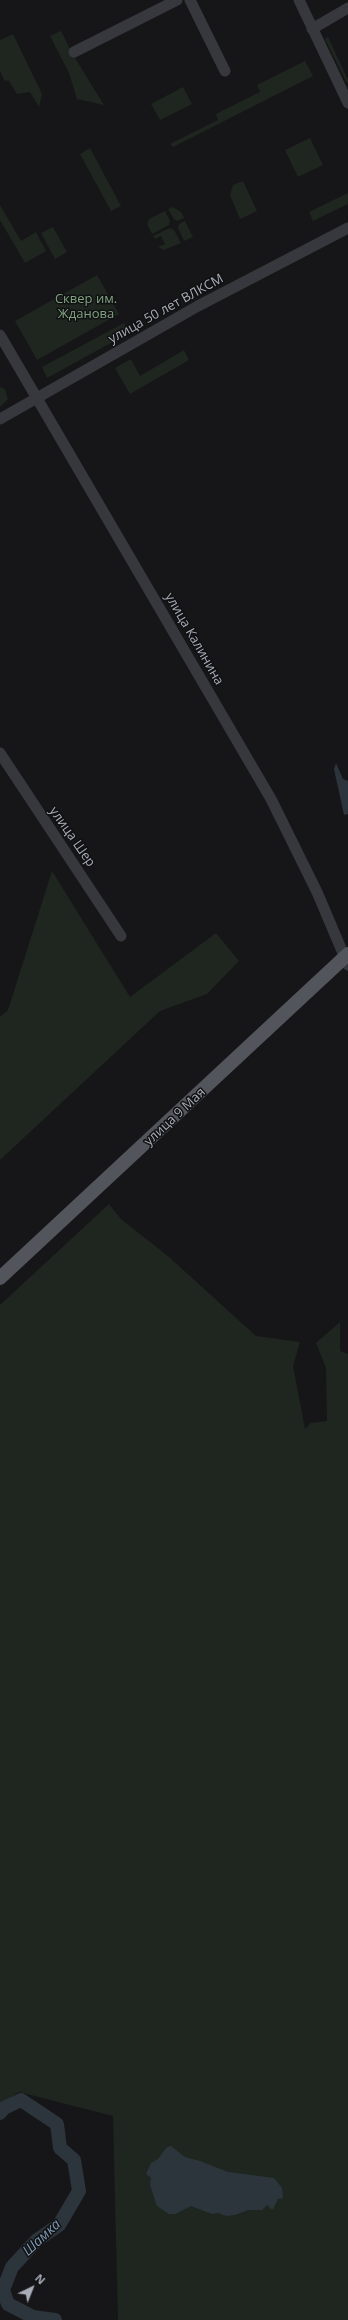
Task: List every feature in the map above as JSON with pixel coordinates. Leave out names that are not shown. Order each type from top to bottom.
[{"type":"main road","name":"улица 9 Мая","points":[[0,1278],[347,959]]},
{"type":"street","points":[[74,52],[177,0]]},
{"type":"street","points":[[190,0],[225,71]]},
{"type":"street","points":[[299,0],[348,103]]},
{"type":"street","points":[[312,29],[348,8]]},
{"type":"street","name":"улица 50 лет ВЛКСМ","points":[[0,419],[198,306],[348,228]]},
{"type":"street","name":"улица Калинина","points":[[0,334],[271,799],[317,892],[347,959]]},
{"type":"street","name":"улица Шер","points":[[0,753],[121,936]]},
{"type":"green space","points":[[61,31],[72,53],[104,105],[77,99],[69,73],[50,36]]},
{"type":"green space","points":[[13,34],[42,94],[39,107],[30,92],[17,94],[9,81],[4,80],[0,71],[0,40]]},
{"type":"green space","points":[[328,37],[348,80],[348,85],[325,39]]},
{"type":"green space","points":[[305,61],[313,76],[173,147],[170,144],[218,120],[216,114],[260,92],[257,85]]},
{"type":"green space","points":[[183,87],[192,104],[160,120],[151,104]]},
{"type":"green space","points":[[310,138],[323,165],[298,177],[285,150]]},
{"type":"green space","points":[[90,148],[121,206],[111,211],[80,154]]},
{"type":"green space","points":[[243,181],[257,211],[240,219],[230,195],[233,185]]},
{"type":"green space","points":[[348,193],[348,204],[313,221],[309,212]]},
{"type":"green space","points":[[0,205],[21,241],[36,232],[46,251],[25,263],[0,220]]},
{"type":"green space","points":[[173,207],[181,212],[184,218],[177,221],[174,219],[168,209]]},
{"type":"green space","points":[[165,211],[170,221],[169,225],[152,234],[147,224],[149,219]]},
{"type":"green space","points":[[185,221],[193,237],[184,241],[178,228],[179,224]]},
{"type":"green space","points":[[53,227],[67,252],[55,259],[41,233]]},
{"type":"green space","points":[[170,228],[174,230],[181,243],[164,250],[158,247],[165,244],[161,236],[155,239],[153,236]]},
{"type":"green space","name":"Сквер им. Жданова","points":[[97,275],[119,314],[37,360],[15,321]]},
{"type":"green space","points":[[124,323],[129,333],[47,378],[42,367]]},
{"type":"green space","points":[[184,350],[189,360],[130,394],[115,368],[131,359],[140,376]]},
{"type":"green space","points":[[0,387],[5,389],[8,399],[0,407]]},
{"type":"green space","points":[[52,871],[130,997],[216,933],[239,961],[207,994],[160,1011],[0,1160],[0,1017],[8,1010]]},
{"type":"green space","points":[[109,1204],[121,1219],[169,1257],[256,1336],[300,1342],[293,1366],[305,1429],[311,1423],[327,1421],[326,1368],[316,1343],[340,1322],[340,1351],[348,1354],[348,2320],[118,2320],[113,2116],[19,2092],[0,2105],[0,1305]]},
{"type":"shaded area","points":[[336,763],[343,779],[348,781],[348,814],[344,815],[334,769]]},
{"type":"shaded area","points":[[171,2146],[185,2157],[228,2172],[274,2178],[282,2188],[283,2198],[278,2199],[273,2209],[267,2205],[262,2210],[248,2210],[235,2215],[226,2216],[218,2213],[212,2214],[191,2206],[175,2214],[169,2214],[157,2206],[150,2185],[151,2178],[146,2174],[151,2163],[158,2159],[167,2147]]},
{"type":"waterway","name":"Шамка","points":[[0,2113],[4,2108],[21,2100],[57,2124],[60,2148],[74,2160],[79,2191],[59,2225],[37,2240],[12,2267],[3,2290],[8,2304],[33,2317],[55,2320]]}]
